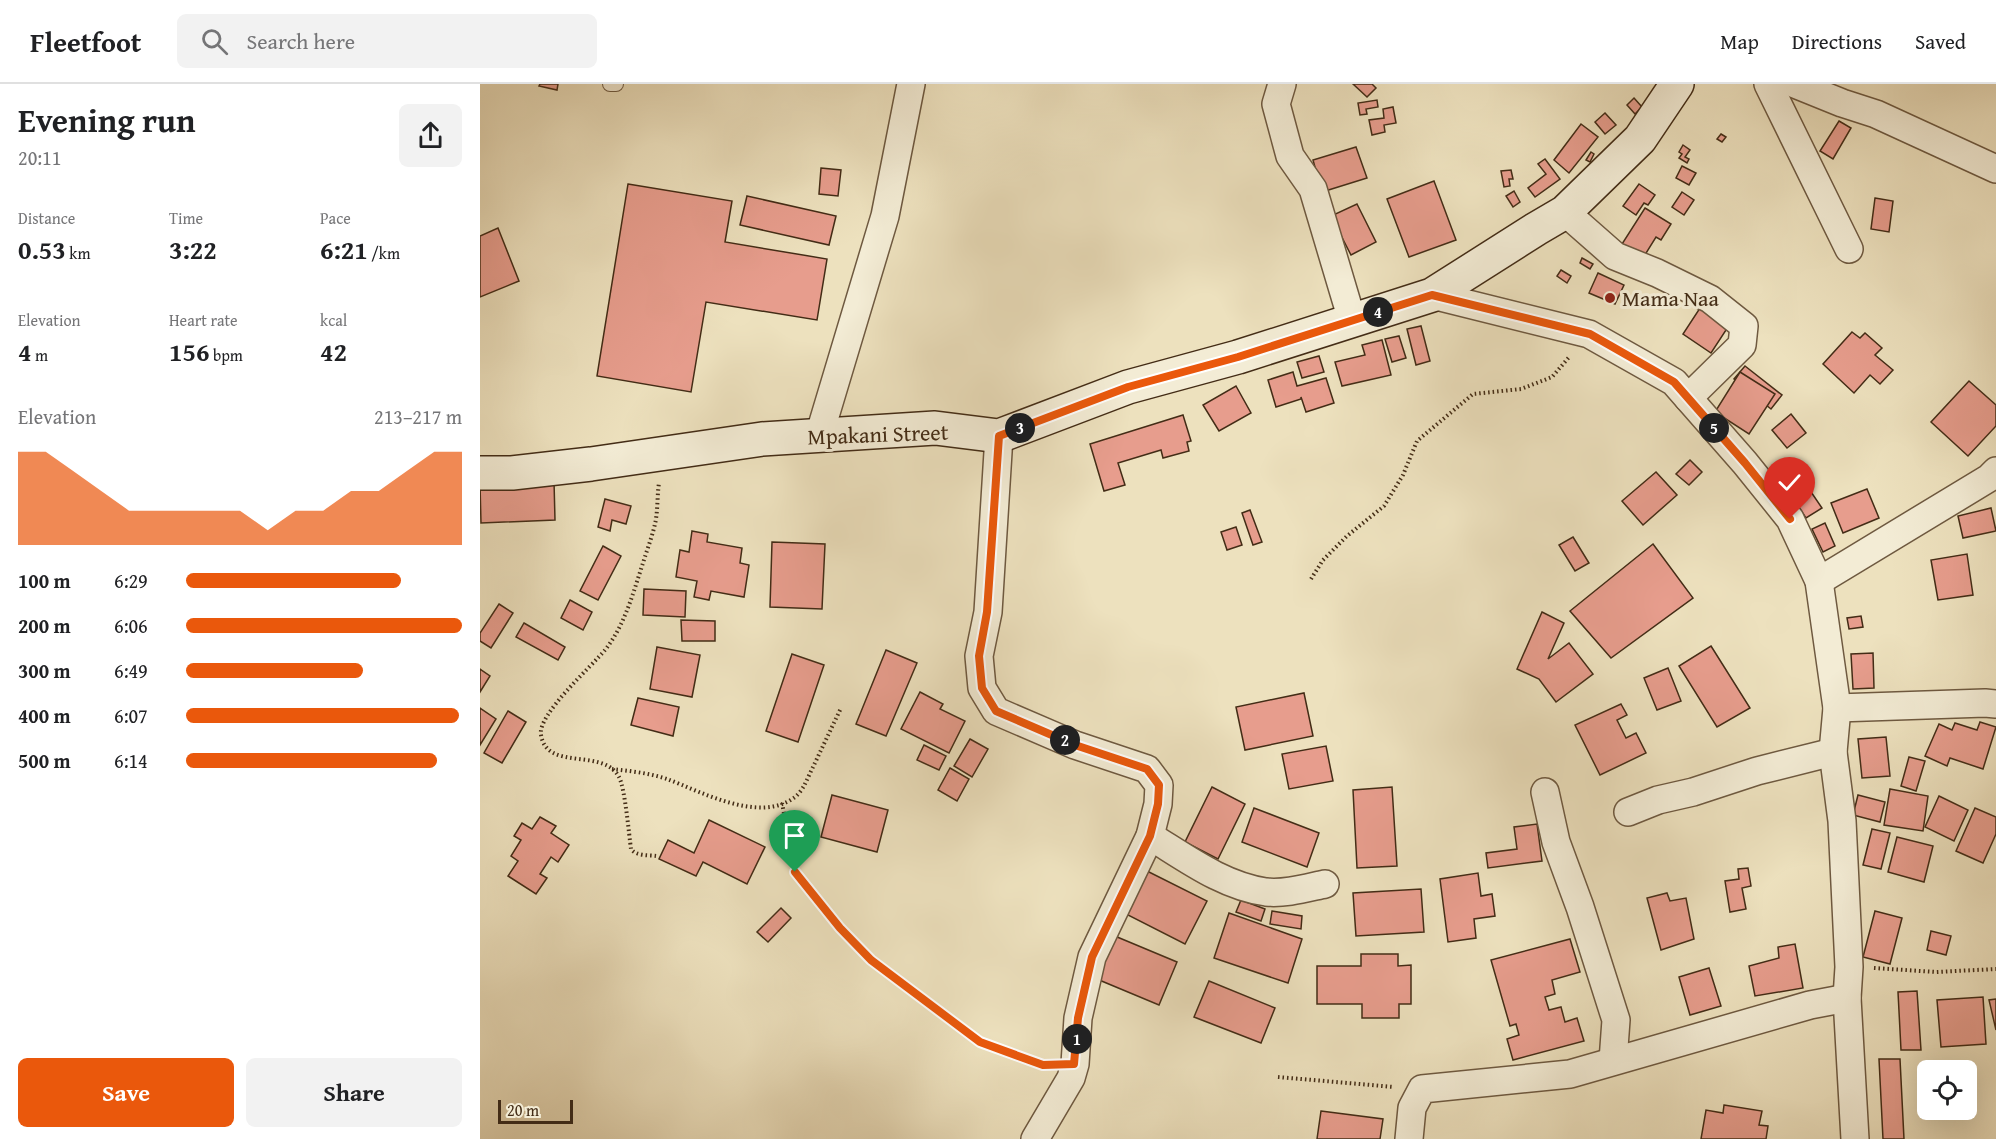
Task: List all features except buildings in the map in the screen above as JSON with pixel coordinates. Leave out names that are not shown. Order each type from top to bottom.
[{"type":"street","points":[[819,436],[885,216],[911,84]]},
{"type":"street","points":[[1282,84],[1276,104],[1290,156],[1313,189],[1352,321]]},
{"type":"street","name":"Mpakani Street","points":[[480,472],[513,474],[762,439],[935,428],[999,436],[1128,387],[1238,357],[1432,295],[1566,212],[1640,139],[1677,84]]},
{"type":"street","points":[[1768,84],[1850,249]]},
{"type":"street","points":[[1795,84],[1876,114],[1996,169]]},
{"type":"street","points":[[1566,212],[1615,256],[1657,273],[1710,300],[1744,326],[1742,345],[1688,398]]},
{"type":"street","points":[[1432,295],[1590,334],[1674,382],[1745,463],[1790,519],[1819,581],[1837,708],[1833,752],[1842,821],[1849,967],[1847,998],[1855,1139]]},
{"type":"street","points":[[999,436],[987,612],[979,656],[982,688],[996,711],[1075,745],[1147,769],[1159,785],[1158,804],[1150,836],[1092,957],[1078,1018],[1071,1078],[1035,1139]]},
{"type":"street","points":[[1819,581],[1989,478],[1996,471]]},
{"type":"street","points":[[1837,708],[1996,704]]},
{"type":"street","points":[[1628,812],[1658,800],[1694,792],[1757,771],[1833,752]]},
{"type":"street","points":[[1545,792],[1558,850],[1580,907],[1616,1020],[1613,1061]]},
{"type":"street","points":[[1150,836],[1203,870],[1244,886],[1281,892],[1325,884]]},
{"type":"street","points":[[1409,1139],[1413,1108],[1422,1089],[1570,1074],[1810,1005],[1847,998]]},
{"type":"lane","points":[[610,84],[616,84]]},
{"type":"path","points":[[1311,579],[1323,560],[1347,536],[1384,506],[1402,475],[1417,441],[1473,394],[1521,389],[1552,377],[1590,334]]},
{"type":"path","points":[[656,856],[640,854],[631,849],[620,778],[611,769],[594,760],[571,759],[554,753],[545,747],[541,726],[556,703],[614,639],[629,606],[655,523],[662,452]]},
{"type":"path","points":[[611,769],[667,779],[701,794],[747,807],[766,807],[782,803],[796,796],[804,786],[841,708]]},
{"type":"path","points":[[782,803],[795,872],[840,928],[871,960],[980,1042],[1043,1065],[1074,1064]]},
{"type":"path","points":[[1849,967],[1936,972],[1996,969]]},
{"type":"path","points":[[1278,1077],[1422,1089]]},
{"type":"place","name":"Mama Naa","points":[[1610,298]]},
{"type":"route","points":[[795,872],[840,928],[871,960],[980,1042],[1043,1065],[1074,1064],[1078,1018],[1092,957],[1150,836],[1158,804],[1159,785],[1147,769],[1075,745],[996,711],[982,688],[979,656],[987,612],[999,436],[1128,387],[1238,357],[1432,295],[1590,334],[1674,382],[1745,463],[1790,519]]}]
